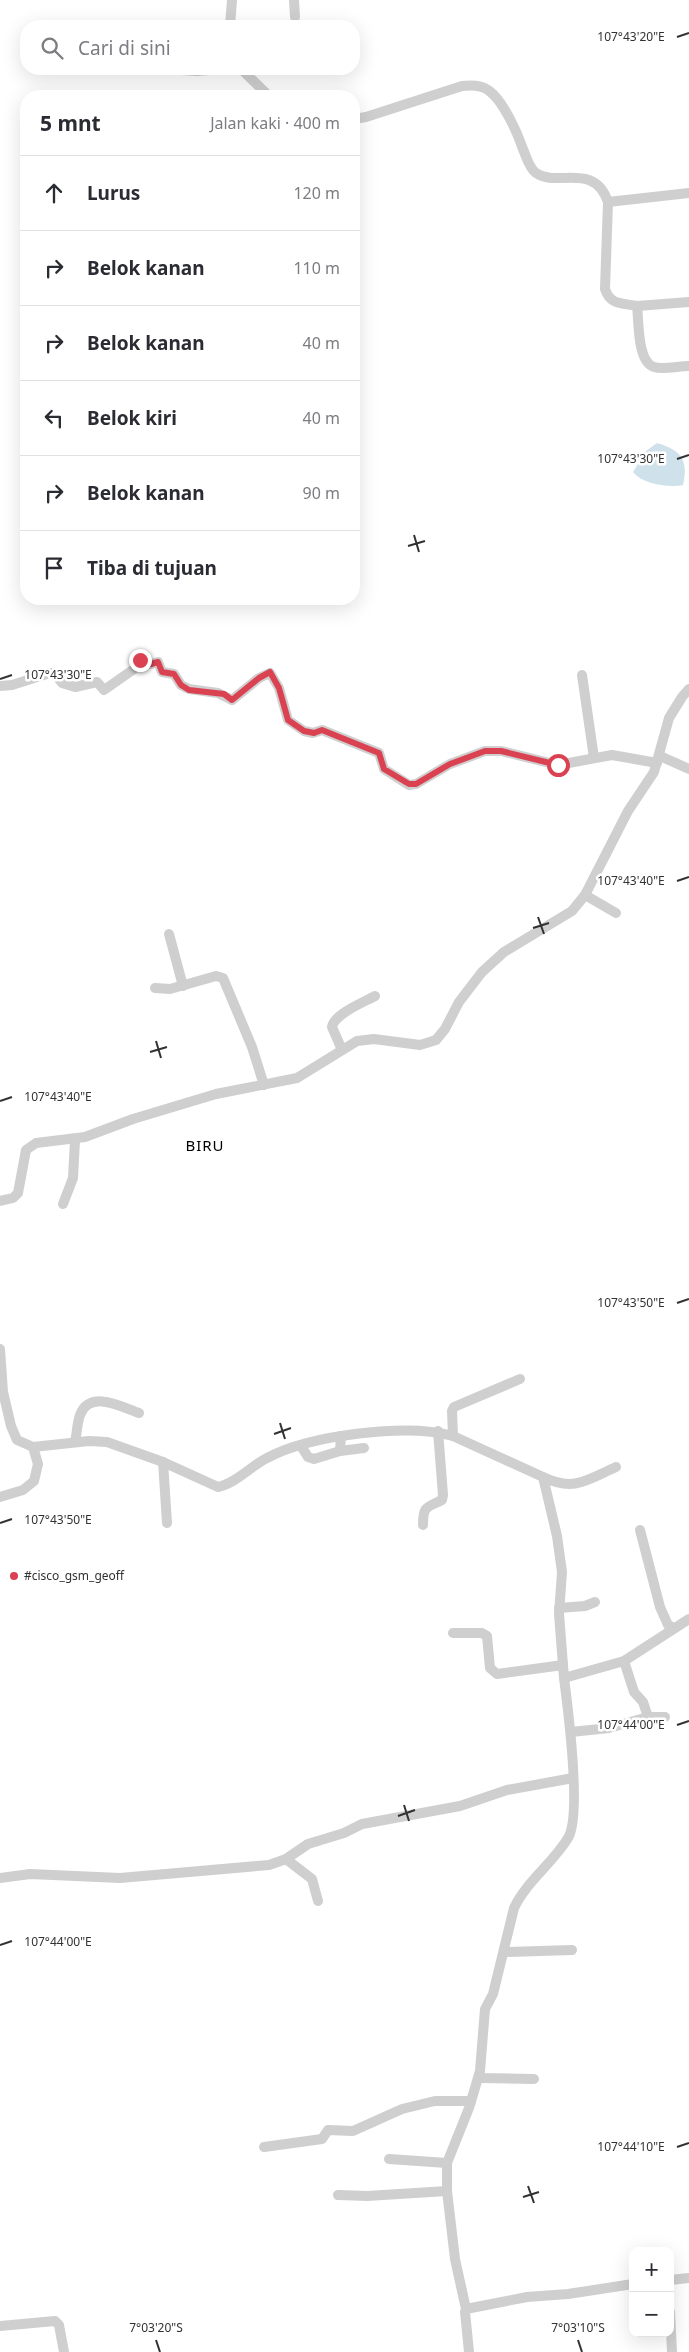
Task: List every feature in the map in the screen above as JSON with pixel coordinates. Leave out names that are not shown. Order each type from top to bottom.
[{"type":"street","points":[[230,20],[232,0]]},
{"type":"street","points":[[294,0],[295,18]]},
{"type":"street","points":[[247,75],[263,90]]},
{"type":"street","points":[[360,118],[462,86],[475,85],[488,89],[517,133],[529,163],[535,172],[593,181],[604,192],[608,202],[605,289],[607,295],[614,303],[637,306],[689,302]]},
{"type":"street","points":[[608,202],[689,193]]},
{"type":"street","points":[[637,306],[641,348],[646,362],[654,367],[689,366]]},
{"type":"street","points":[[0,686],[12,685],[50,673],[68,686],[75,687],[97,682],[104,690],[134,669],[143,660],[151,664],[158,662],[162,672],[174,674],[181,685],[189,690],[224,694],[232,700],[259,678],[270,672],[279,688],[288,720],[304,731],[314,733],[322,730],[379,753],[384,769],[409,784],[416,784],[450,764],[485,751],[501,751],[558,765],[612,755],[659,759],[689,769]]},
{"type":"street","points":[[582,675],[594,758]]},
{"type":"street","points":[[0,1201],[13,1198],[18,1193],[26,1150],[36,1143],[75,1140],[216,1094],[304,1076],[357,1041],[374,1038],[420,1045],[429,1044],[446,1029],[459,1002],[482,972],[500,955],[572,911],[585,895],[628,811],[654,772],[669,718],[687,695]]},
{"type":"street","points":[[585,895],[616,913]]},
{"type":"street","points":[[169,934],[183,986]]},
{"type":"street","points":[[155,988],[170,989],[216,976],[226,980],[252,1047],[264,1085]]},
{"type":"street","points":[[342,1050],[332,1023],[339,1016],[376,996]]},
{"type":"street","points":[[63,1204],[73,1178],[75,1140]]},
{"type":"street","points":[[0,1348],[3,1392],[11,1426],[17,1440],[33,1447],[75,1442],[107,1442],[163,1462],[220,1486],[267,1458],[301,1446],[358,1432],[438,1431],[453,1436],[553,1483],[570,1485],[586,1481],[616,1467]]},
{"type":"street","points":[[453,1436],[452,1411],[454,1407],[520,1379]]},
{"type":"street","points":[[75,1442],[81,1414],[92,1403],[108,1401],[139,1413]]},
{"type":"street","points":[[423,1525],[424,1510],[442,1500],[443,1496],[438,1431]]},
{"type":"street","points":[[340,1436],[340,1451]]},
{"type":"street","points":[[301,1446],[311,1459],[340,1451],[364,1448]]},
{"type":"street","points":[[0,1498],[23,1490],[34,1481],[38,1464],[33,1447]]},
{"type":"street","points":[[163,1462],[167,1523]]},
{"type":"street","points":[[469,2352],[466,2309],[455,2259],[447,2191],[447,2162],[478,2078],[485,2032],[486,2009],[493,1994],[514,1908],[520,1896],[569,1837],[572,1829],[573,1778],[559,1608],[562,1572],[557,1536],[542,1477]]},
{"type":"street","points":[[640,1530],[662,1612],[668,1626],[674,1628]]},
{"type":"street","points":[[559,1608],[585,1606],[595,1602]]},
{"type":"street","points":[[564,1678],[624,1661],[689,1619]]},
{"type":"street","points":[[453,1634],[482,1633],[487,1636],[490,1668],[497,1674],[563,1665]]},
{"type":"street","points":[[624,1661],[634,1692],[643,1702],[648,1717]]},
{"type":"street","points":[[570,1732],[609,1728],[648,1717],[666,1717]]},
{"type":"street","points":[[0,1878],[30,1874],[120,1878],[270,1866],[286,1859],[301,1848],[344,1833],[362,1824],[460,1806],[507,1790],[573,1778]]},
{"type":"street","points":[[286,1859],[312,1879],[318,1901]]},
{"type":"street","points":[[504,1952],[572,1950]]},
{"type":"street","points":[[478,2078],[534,2079]]},
{"type":"street","points":[[264,2147],[320,2140],[324,2138],[328,2130],[353,2131],[402,2109],[435,2101],[471,2101]]},
{"type":"street","points":[[389,2160],[447,2162]]},
{"type":"street","points":[[338,2195],[367,2196],[447,2191]]},
{"type":"street","points":[[674,2280],[689,2278]]},
{"type":"street","points":[[466,2309],[527,2297],[568,2294],[629,2285]]},
{"type":"street","points":[[0,2326],[49,2320],[55,2321],[59,2325],[64,2352]]},
{"type":"street","points":[[671,2337],[672,2352]]},
{"type":"shaded area","points":[[657,443],[672,449],[681,457],[685,468],[683,485],[656,484],[642,480],[633,472],[646,451]]},
{"type":"place","name":"#cisco_gsm_geoff","points":[[14,1576]]},
{"type":"district","name":"BIRU","points":[[205,1146]]},
{"type":"route","points":[[140,660],[151,664],[155,661],[158,662],[162,672],[177,676],[181,685],[189,690],[224,694],[230,700],[270,672],[279,688],[285,716],[300,730],[314,733],[322,730],[379,753],[384,769],[402,782],[409,784],[416,784],[450,764],[485,751],[501,751],[558,765]]}]
